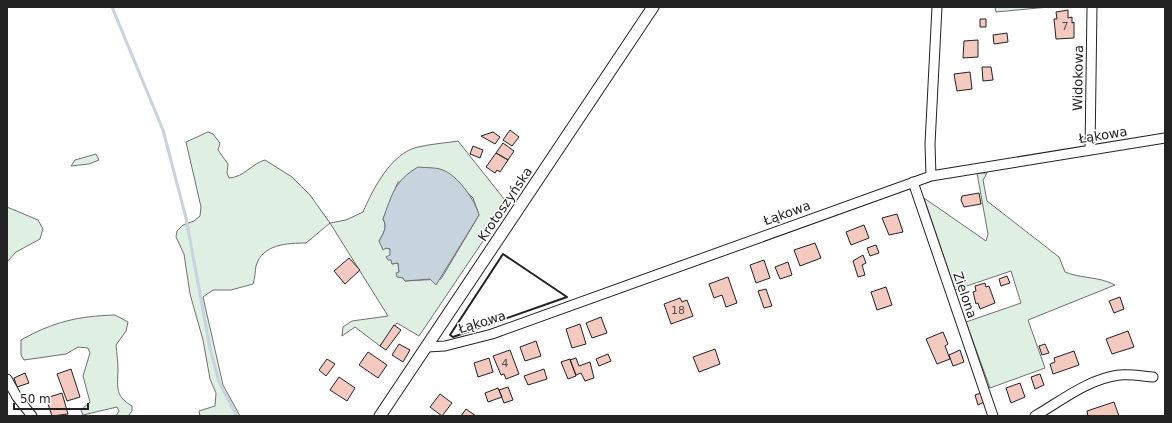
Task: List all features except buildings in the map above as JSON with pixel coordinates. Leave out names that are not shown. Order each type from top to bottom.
[{"type":"street","name":"Krotoszyńska","points":[[380,416],[653,7]]},
{"type":"street","points":[[931,176],[930,144],[937,7]]},
{"type":"street","name":"Widokowa","points":[[1090,150],[1092,7]]},
{"type":"street","name":"Łąkowa","points":[[427,347],[445,346],[492,334],[931,176],[1165,138]]},
{"type":"street","name":"Zielona","points":[[913,182],[993,416]]},
{"type":"street","points":[[1034,416],[1083,388],[1108,377],[1128,375],[1153,377]]},
{"type":"street","points":[[7,379],[17,396],[32,416]]},
{"type":"green space","points":[[995,7],[1049,7],[996,12]]},
{"type":"green space","points":[[208,132],[213,134],[220,143],[218,150],[228,164],[227,173],[229,178],[244,173],[256,164],[265,160],[292,177],[310,195],[330,223],[306,243],[284,244],[276,246],[264,253],[256,266],[253,284],[231,290],[213,290],[203,297],[223,385],[240,416],[200,416],[199,411],[215,406],[216,393],[210,379],[203,340],[190,294],[184,254],[176,237],[177,231],[183,225],[194,221],[200,216],[201,207],[186,142]]},
{"type":"green space","points":[[458,141],[508,204],[419,336],[397,323],[380,346],[355,327],[342,336],[343,327],[352,321],[388,316],[330,223],[346,220],[363,212],[384,173],[399,156],[418,147]],"holes":[[[398,182],[462,188],[473,198],[479,215],[441,279],[405,281],[399,272],[398,263],[392,264],[390,249],[386,248],[379,241],[385,228],[383,219]]]},
{"type":"green space","points":[[96,154],[99,160],[89,164],[71,166],[75,160]]},
{"type":"green space","points":[[977,173],[987,173],[983,180],[987,201],[1059,257],[1065,272],[1102,280],[1115,285],[1028,320],[1045,368],[990,388],[966,322],[1021,303],[1011,271],[955,290],[924,198],[986,241],[988,234]]},
{"type":"green space","points":[[7,207],[38,220],[43,229],[40,239],[16,252],[7,262]]},
{"type":"green space","points":[[115,315],[128,322],[126,331],[116,345],[119,392],[123,399],[132,406],[132,411],[128,416],[116,416],[119,411],[117,407],[83,415],[81,410],[90,402],[83,376],[90,353],[88,348],[78,347],[66,354],[24,360],[21,355],[21,340],[55,324],[66,321]]},
{"type":"shaded area","points":[[418,167],[440,169],[449,173],[460,183],[470,196],[479,215],[436,285],[430,279],[405,281],[403,278],[397,277],[396,273],[399,272],[398,263],[392,264],[391,260],[388,260],[386,257],[390,255],[390,249],[386,248],[383,250],[379,241],[385,228],[383,219],[395,189],[410,172]]},
{"type":"waterway","points":[[112,7],[163,130],[186,218],[210,348],[219,382],[237,416]]},
{"type":"wall","points":[[503,254],[567,297],[453,337],[450,335],[503,254]]}]
